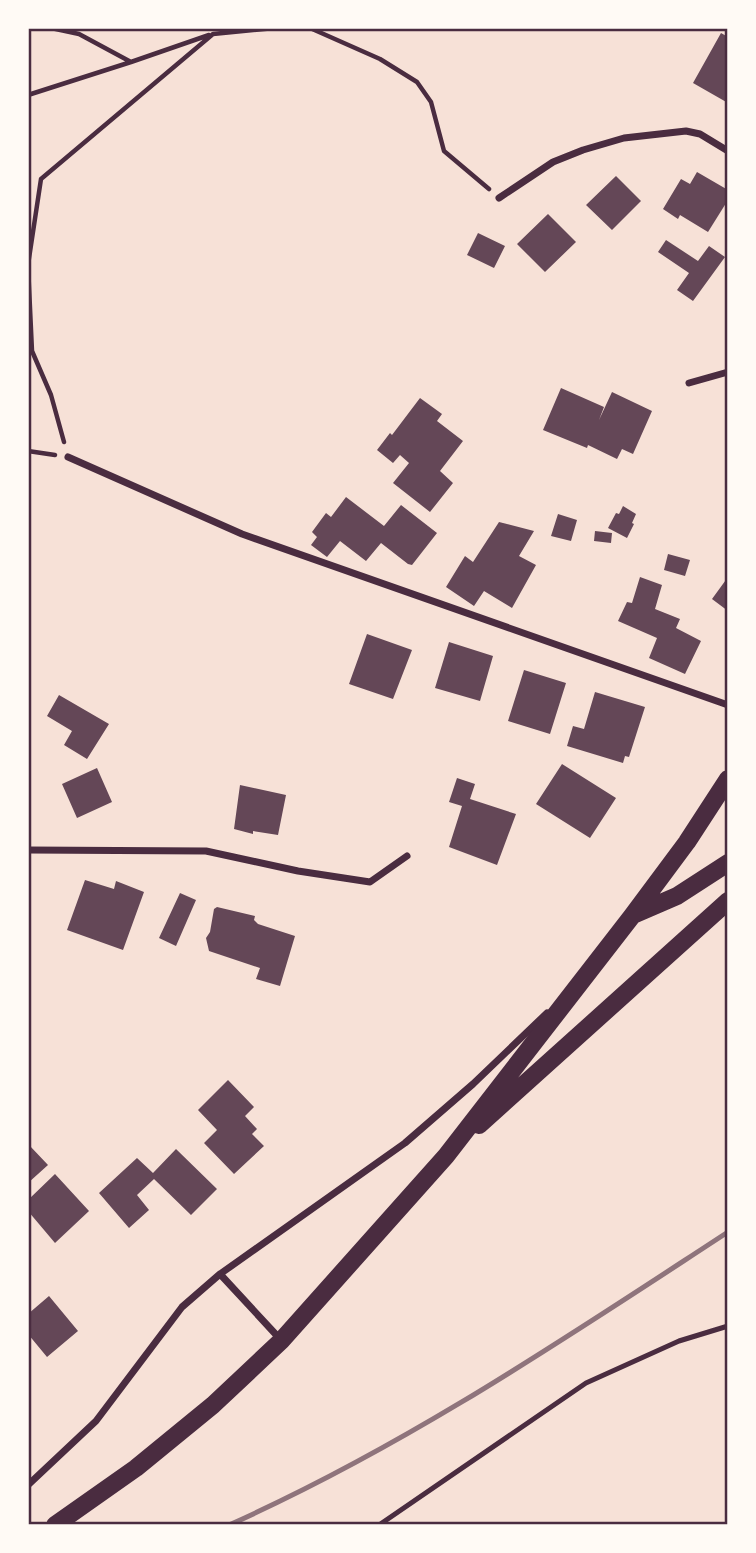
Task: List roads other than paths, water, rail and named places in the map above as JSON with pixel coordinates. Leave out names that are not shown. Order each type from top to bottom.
[{"type":"main road","points":[[55,1525],[136,1468],[213,1405],[281,1340],[446,1156],[632,916],[687,842],[728,779]]},
{"type":"main road","points":[[632,916],[677,896],[728,863]]},
{"type":"main road","points":[[446,1156],[728,901]]},
{"type":"street","points":[[499,198],[553,162],[624,138],[686,131],[700,134],[728,151]]},
{"type":"street","points":[[688,383],[728,372]]},
{"type":"street","points":[[68,457],[242,534],[728,705]]},
{"type":"street","points":[[28,850],[206,851],[298,871],[370,882],[407,856]]},
{"type":"street","points":[[28,1485],[96,1421],[182,1307],[220,1274],[405,1143],[473,1084],[578,984]]},
{"type":"street","points":[[220,1274],[281,1340]]},
{"type":"lane","points":[[379,1525],[586,1383],[680,1341],[728,1326]]},
{"type":"railway","points":[[229,1525],[359,1461],[422,1425],[546,1350],[728,1232]]}]
